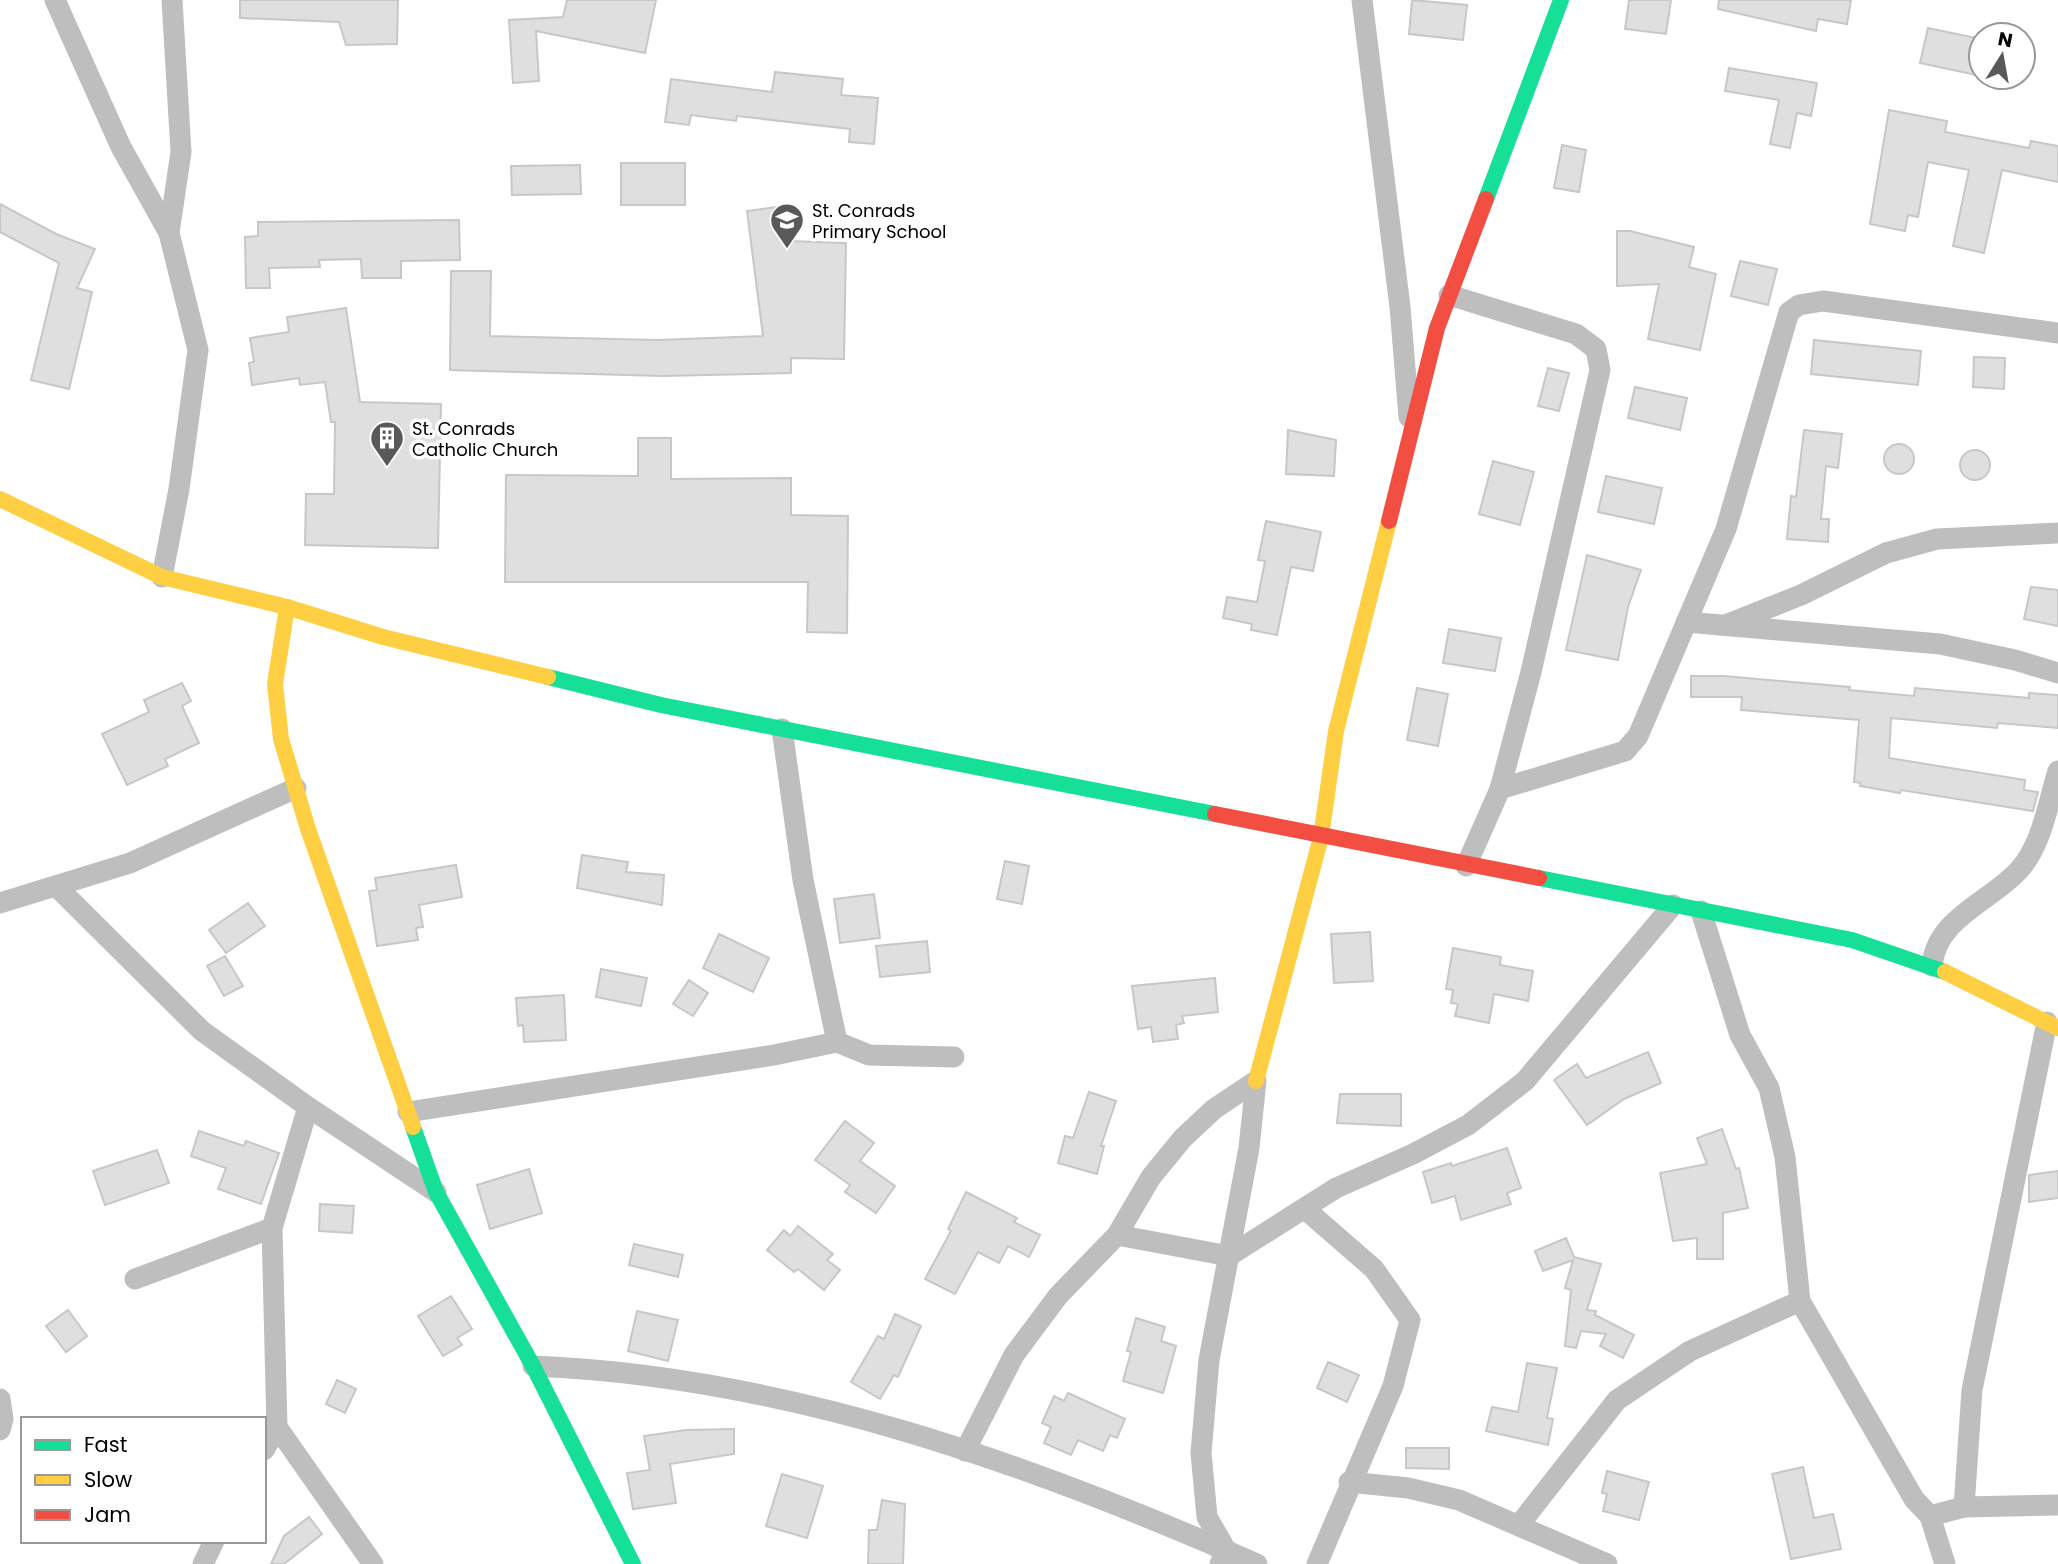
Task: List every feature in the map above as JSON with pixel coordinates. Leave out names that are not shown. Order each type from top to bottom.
[{"type":"street","points":[[55,0],[121,147],[169,233],[198,350],[179,489],[162,578]]},
{"type":"street","points":[[169,233],[181,152],[172,0]]},
{"type":"street","points":[[1362,0],[1400,307],[1410,433]]},
{"type":"street","points":[[1223,1557],[1207,1517],[1202,1453],[1209,1360],[1249,1148],[1256,1081],[1321,837],[1336,731],[1410,433],[1449,295],[1561,0]]},
{"type":"street","points":[[1449,295],[1576,334],[1596,349],[1600,370],[1531,672],[1500,789],[1466,866]]},
{"type":"street","points":[[1500,789],[1625,751],[1639,736],[1726,528],[1788,312],[1798,305],[1823,301],[2058,333]]},
{"type":"street","points":[[0,499],[162,578],[287,607],[397,641],[661,705],[1466,866],[1852,940],[1932,966],[2053,1025],[1972,1390],[1964,1507]]},
{"type":"street","points":[[1722,626],[1801,595],[1886,553],[1937,539],[2058,533]]},
{"type":"street","points":[[287,607],[275,684],[281,739],[436,1192],[533,1366],[633,1564]]},
{"type":"street","points":[[1686,622],[1940,644],[2015,660],[2058,673]]},
{"type":"street","points":[[782,729],[803,880],[837,1042]]},
{"type":"street","points":[[1932,966],[1933,949],[1962,914],[2019,870],[2034,850],[2058,771]]},
{"type":"street","points":[[0,903],[130,863],[296,788]]},
{"type":"street","points":[[56,886],[202,1031],[308,1107],[436,1192]]},
{"type":"street","points":[[1117,1235],[1229,1256],[1336,1188],[1413,1154],[1468,1125],[1525,1081],[1673,905]]},
{"type":"street","points":[[1702,911],[1740,1035],[1769,1088],[1785,1157],[1801,1301],[1914,1499],[1930,1516],[1945,1564]]},
{"type":"street","points":[[408,1112],[774,1055],[837,1042],[869,1055],[954,1057]]},
{"type":"street","points":[[965,1451],[1014,1355],[1058,1296],[1117,1235],[1151,1177],[1183,1138],[1214,1109],[1256,1081]]},
{"type":"street","points":[[266,1446],[277,1427],[272,1228],[308,1107]]},
{"type":"street","points":[[1305,1209],[1374,1269],[1410,1320],[1393,1386],[1349,1482],[1317,1564]]},
{"type":"street","points":[[135,1279],[272,1228]]},
{"type":"street","points":[[1519,1525],[1617,1401],[1690,1351],[1801,1301]]},
{"type":"street","points":[[533,1366],[598,1369],[702,1382],[793,1402],[965,1451],[1074,1488],[1223,1557],[1257,1564]]},
{"type":"street","points":[[0,1399],[3,1419],[0,1430]]},
{"type":"street","points":[[277,1427],[373,1564]]},
{"type":"street","points":[[1349,1482],[1408,1488],[1459,1500],[1607,1564]]},
{"type":"street","points":[[1930,1516],[1964,1507],[2058,1505]]},
{"type":"street","points":[[203,1564],[213,1543]]},
{"type":"building","points":[[240,0],[398,0],[397,44],[346,45],[339,22],[240,18]]},
{"type":"building","points":[[567,0],[656,0],[645,53],[536,31],[539,81],[513,83],[509,20],[563,17]]},
{"type":"building","points":[[1412,0],[1467,5],[1463,40],[1409,34]]},
{"type":"building","points":[[1629,0],[1671,0],[1666,34],[1625,29]]},
{"type":"building","points":[[1719,0],[1851,0],[1847,24],[1818,19],[1816,31],[1718,9]]},
{"type":"building","points":[[1928,28],[1967,36],[1967,73],[1920,63]]},
{"type":"building","points":[[1729,68],[1817,83],[1811,116],[1797,113],[1790,148],[1770,144],[1779,100],[1725,91]]},
{"type":"building","points":[[775,72],[843,79],[841,95],[878,98],[874,144],[849,142],[850,129],[737,116],[736,121],[691,115],[689,125],[665,122],[671,79],[772,92]]},
{"type":"building","points":[[1889,110],[1947,121],[1945,132],[2029,148],[2031,141],[2058,146],[2058,182],[2002,170],[1984,253],[1953,246],[1969,170],[1928,162],[1918,217],[1908,215],[1905,231],[1870,224]]},
{"type":"building","points":[[1562,145],[1586,150],[1579,192],[1554,188]]},
{"type":"building","points":[[621,163],[685,163],[685,205],[621,205]]},
{"type":"building","points":[[580,165],[581,194],[512,195],[511,166]]},
{"type":"building","points":[[0,204],[56,234],[95,249],[77,288],[92,292],[69,389],[31,380],[59,263],[0,232]]},
{"type":"building","points":[[784,206],[788,241],[846,243],[844,359],[791,358],[791,373],[663,376],[450,370],[451,271],[491,271],[490,336],[658,340],[763,336],[747,211]]},
{"type":"building","points":[[459,220],[460,260],[401,261],[401,278],[362,278],[361,259],[319,260],[320,267],[269,268],[270,288],[246,288],[245,237],[258,236],[258,222]]},
{"type":"building","points":[[1617,231],[1630,231],[1694,247],[1689,267],[1716,274],[1700,350],[1648,339],[1659,284],[1617,286]]},
{"type":"building","points":[[1740,261],[1777,269],[1768,305],[1731,296]]},
{"type":"building","name":"St. Conrads Catholic Church","points":[[346,308],[360,402],[441,404],[438,548],[305,545],[306,494],[334,494],[335,422],[331,422],[325,382],[300,385],[299,378],[252,385],[249,363],[254,362],[250,338],[289,332],[287,317]]},
{"type":"building","points":[[1814,340],[1921,351],[1918,385],[1811,374]]},
{"type":"building","points":[[1974,357],[2005,358],[2004,389],[1973,387]]},
{"type":"building","points":[[1548,368],[1569,373],[1559,411],[1538,406]]},
{"type":"building","points":[[1635,387],[1687,398],[1680,430],[1628,418]]},
{"type":"building","points":[[1288,430],[1336,440],[1334,476],[1286,474]]},
{"type":"building","points":[[1804,430],[1842,434],[1838,468],[1826,466],[1821,519],[1829,519],[1828,542],[1787,539],[1791,496],[1796,497]]},
{"type":"building","points":[[638,438],[671,438],[671,479],[791,478],[791,515],[848,516],[847,633],[807,632],[808,582],[505,582],[506,475],[638,476]]},
{"type":"building","points":[[1899,444],[1910,448],[1914,459],[1910,470],[1899,474],[1888,470],[1884,459],[1888,448]]},
{"type":"building","points":[[1975,450],[1986,454],[1990,465],[1986,476],[1975,480],[1964,476],[1960,465],[1964,454]]},
{"type":"building","points":[[1493,461],[1534,472],[1520,525],[1479,514]]},
{"type":"building","points":[[1606,476],[1662,488],[1654,524],[1598,512]]},
{"type":"building","points":[[1266,521],[1321,532],[1313,571],[1291,567],[1277,635],[1251,630],[1252,624],[1223,618],[1227,597],[1257,602],[1265,561],[1258,560]]},
{"type":"building","points":[[1587,555],[1641,570],[1628,607],[1618,660],[1566,650]]},
{"type":"building","points":[[2031,587],[2058,590],[2058,626],[2024,619]]},
{"type":"building","points":[[1449,629],[1501,638],[1495,671],[1443,663]]},
{"type":"building","points":[[1691,676],[1724,676],[1850,687],[1849,690],[1914,696],[1915,688],[2029,698],[2029,693],[2058,695],[2058,728],[1998,723],[1997,728],[1891,718],[1889,758],[2025,780],[2024,790],[2038,792],[2033,811],[1901,790],[1900,793],[1860,786],[1861,783],[1854,782],[1859,720],[1741,710],[1742,697],[1691,697]]},
{"type":"building","points":[[182,683],[191,701],[182,706],[199,743],[165,759],[168,766],[127,785],[102,734],[149,712],[144,700]]},
{"type":"building","points":[[1417,688],[1448,694],[1438,746],[1407,740]]},
{"type":"building","points":[[582,855],[628,862],[626,872],[664,875],[662,905],[577,888]]},
{"type":"building","points":[[1005,861],[1029,866],[1022,904],[997,899]]},
{"type":"building","points":[[456,865],[462,897],[419,905],[423,927],[416,928],[418,940],[377,946],[369,891],[377,890],[375,878]]},
{"type":"building","points":[[874,894],[880,938],[840,943],[834,899]]},
{"type":"building","points":[[248,903],[265,926],[226,953],[209,930]]},
{"type":"building","points":[[1370,932],[1373,981],[1334,983],[1331,934]]},
{"type":"building","points":[[719,934],[769,958],[753,992],[703,968]]},
{"type":"building","points":[[927,941],[930,972],[880,977],[876,946]]},
{"type":"building","points":[[1453,948],[1501,957],[1500,965],[1533,971],[1528,1001],[1494,994],[1489,1023],[1455,1016],[1458,1004],[1451,1003],[1453,990],[1446,989]]},
{"type":"building","points":[[225,956],[243,986],[224,996],[207,966]]},
{"type":"building","points":[[601,969],[647,978],[641,1006],[596,997]]},
{"type":"building","points":[[1215,978],[1218,1012],[1182,1016],[1184,1023],[1176,1025],[1178,1039],[1153,1042],[1151,1027],[1138,1029],[1132,986]]},
{"type":"building","points":[[689,980],[708,993],[693,1016],[673,1004]]},
{"type":"building","points":[[564,995],[566,1040],[524,1042],[523,1025],[518,1026],[516,998]]},
{"type":"building","points":[[1648,1052],[1661,1083],[1624,1099],[1587,1125],[1554,1080],[1577,1064],[1586,1078]]},
{"type":"building","points":[[1089,1092],[1116,1101],[1101,1146],[1104,1146],[1097,1174],[1058,1163],[1065,1136],[1073,1138]]},
{"type":"building","points":[[1340,1094],[1401,1094],[1401,1126],[1337,1123]]},
{"type":"building","points":[[845,1121],[874,1143],[860,1161],[895,1186],[876,1213],[845,1192],[850,1185],[815,1160]]},
{"type":"building","points":[[1722,1129],[1736,1169],[1739,1168],[1748,1208],[1723,1213],[1723,1259],[1697,1259],[1697,1238],[1673,1241],[1660,1173],[1707,1164],[1697,1138]]},
{"type":"building","points":[[199,1131],[244,1146],[246,1141],[279,1153],[261,1204],[218,1189],[226,1168],[191,1156]]},
{"type":"building","points":[[1507,1148],[1521,1188],[1507,1193],[1511,1204],[1461,1220],[1455,1196],[1432,1203],[1423,1172],[1451,1163],[1452,1166]]},
{"type":"building","points":[[157,1150],[169,1183],[105,1205],[93,1171]]},
{"type":"building","points":[[529,1169],[542,1213],[490,1229],[477,1185]]},
{"type":"building","points":[[2058,1171],[2058,1198],[2029,1202],[2029,1175]]},
{"type":"building","points":[[966,1192],[1017,1218],[1014,1222],[1040,1235],[1029,1257],[1008,1246],[999,1263],[978,1252],[955,1294],[925,1279],[951,1231],[948,1229]]},
{"type":"building","points":[[320,1204],[354,1206],[352,1233],[319,1231]]},
{"type":"building","points":[[798,1226],[833,1254],[827,1260],[840,1270],[824,1290],[798,1269],[794,1272],[767,1250],[784,1230],[790,1236]]},
{"type":"building","points":[[1566,1238],[1574,1257],[1601,1264],[1587,1310],[1596,1311],[1595,1315],[1634,1335],[1623,1358],[1600,1346],[1606,1334],[1581,1331],[1576,1348],[1565,1346],[1571,1290],[1565,1288],[1573,1260],[1543,1271],[1535,1251]]},
{"type":"building","points":[[634,1244],[683,1255],[678,1277],[629,1265]]},
{"type":"building","points":[[451,1296],[472,1329],[457,1338],[462,1345],[443,1356],[418,1316]]},
{"type":"building","points":[[68,1310],[87,1336],[66,1352],[46,1326]]},
{"type":"building","points":[[637,1311],[678,1320],[668,1361],[628,1351]]},
{"type":"building","points":[[895,1314],[921,1326],[898,1377],[894,1375],[880,1399],[851,1382],[878,1336],[884,1339]]},
{"type":"building","points":[[1136,1318],[1165,1327],[1161,1341],[1176,1346],[1163,1393],[1123,1381],[1131,1352],[1127,1351]]},
{"type":"building","points":[[1328,1362],[1359,1375],[1347,1402],[1317,1388]]},
{"type":"building","points":[[1527,1363],[1557,1368],[1547,1418],[1553,1419],[1548,1445],[1486,1431],[1492,1407],[1518,1412]]},
{"type":"building","points":[[337,1380],[356,1389],[345,1413],[326,1404]]},
{"type":"building","points":[[1068,1393],[1125,1419],[1117,1438],[1110,1435],[1103,1451],[1078,1440],[1071,1455],[1044,1443],[1051,1427],[1042,1423],[1054,1396],[1064,1401]]},
{"type":"building","points":[[734,1429],[734,1454],[670,1464],[676,1503],[633,1509],[627,1473],[650,1470],[644,1436],[686,1430]]},
{"type":"building","points":[[1406,1448],[1449,1448],[1449,1469],[1406,1468]]},
{"type":"building","points":[[1803,1467],[1814,1518],[1833,1514],[1841,1549],[1791,1559],[1772,1474]]},
{"type":"building","points":[[1607,1471],[1649,1482],[1639,1520],[1603,1511],[1607,1494],[1602,1493]]},
{"type":"building","points":[[782,1474],[823,1486],[807,1538],[766,1526]]},
{"type":"building","points":[[882,1500],[905,1504],[903,1564],[868,1564],[869,1530],[877,1530]]},
{"type":"building","points":[[309,1517],[322,1534],[284,1564],[271,1564],[284,1536]]},
{"type":"traffic: fast","points":[[1486,199],[1561,0]]},
{"type":"traffic: fast","points":[[548,677],[661,705],[1215,814]]},
{"type":"traffic: fast","points":[[1539,878],[1852,940],[1945,972]]},
{"type":"traffic: fast","points":[[413,1127],[436,1192],[533,1366],[633,1564]]},
{"type":"traffic: slow","points":[[0,499],[162,577],[287,607],[383,637],[548,677]]},
{"type":"traffic: slow","points":[[1256,1081],[1321,837],[1336,731],[1389,521]]},
{"type":"traffic: slow","points":[[287,607],[275,684],[281,739],[308,829],[413,1127]]},
{"type":"traffic: slow","points":[[1945,972],[2058,1028]]},
{"type":"traffic: jam","points":[[1389,521],[1437,328],[1486,199]]},
{"type":"traffic: jam","points":[[1215,814],[1539,878]]},
{"type":"place","name":"St. Conrads Primary School","points":[[787,250]]},
{"type":"place","name":"St. Conrads Catholic Church","points":[[387,468]]}]
